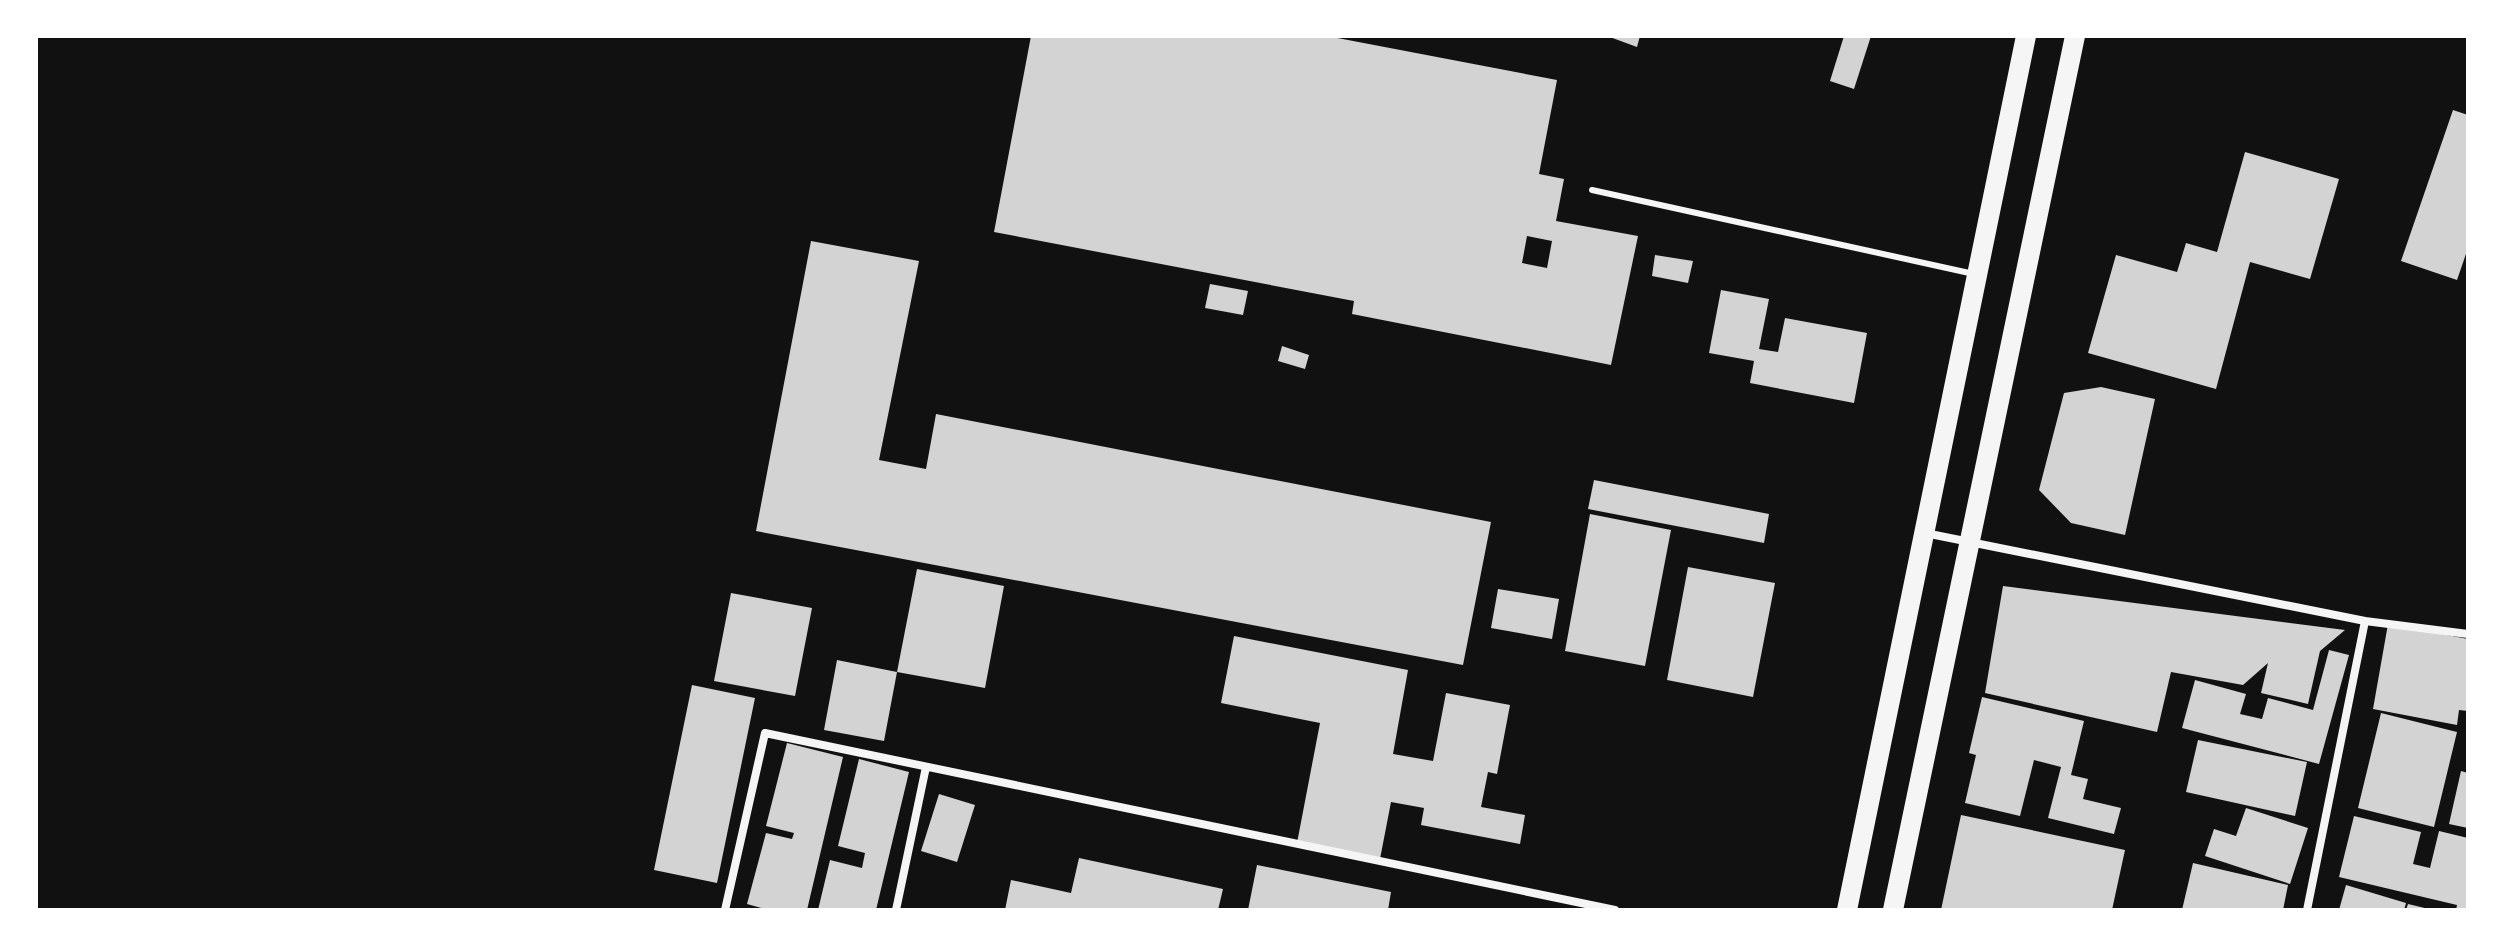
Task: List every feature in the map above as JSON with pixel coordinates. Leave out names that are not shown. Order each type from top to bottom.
[{"type":"main road","points":[[1847,910],[2026,36]]},
{"type":"main road","points":[[1893,910],[2075,36]]},
{"type":"street","points":[[1925,532],[2365,621],[2468,634]]},
{"type":"street","points":[[2307,910],[2365,621]]},
{"type":"street","points":[[725,910],[765,733],[1615,910]]},
{"type":"street","points":[[896,910],[926,767]]},
{"type":"lane","points":[[1592,190],[1977,275]]},
{"type":"building","points":[[1031,36],[1327,36],[1557,80],[1539,174],[1564,179],[1556,221],[1638,236],[1611,365],[1352,314],[1354,301],[994,232]],"holes":[[[1527,236],[1552,241],[1547,268],[1522,263]]]},
{"type":"building","points":[[1607,36],[1640,36],[1637,47]]},
{"type":"building","points":[[1844,36],[1871,36],[1854,89],[1830,81]]},
{"type":"building","points":[[2453,110],[2468,115],[2468,248],[2457,280],[2401,261]]},
{"type":"building","points":[[2245,152],[2339,179],[2310,279],[2250,262],[2216,389],[2088,353],[2116,255],[2177,272],[2186,243],[2217,252]]},
{"type":"building","points":[[811,241],[919,261],[879,460],[926,469],[936,414],[1491,522],[1463,665],[756,531]]},
{"type":"building","points":[[1655,255],[1693,261],[1688,283],[1652,276]]},
{"type":"building","points":[[1210,284],[1248,291],[1243,315],[1205,308]]},
{"type":"building","points":[[1721,290],[1769,299],[1759,349],[1778,352],[1785,318],[1867,333],[1854,403],[1750,383],[1754,361],[1709,353]]},
{"type":"building","points":[[1282,346],[1309,355],[1305,369],[1278,361]]},
{"type":"building","points":[[2101,387],[2155,399],[2125,535],[2071,523],[2039,490],[2064,393]]},
{"type":"building","points":[[1594,480],[1769,514],[1764,543],[1588,509]]},
{"type":"building","points":[[1590,514],[1671,530],[1645,666],[1565,651]]},
{"type":"building","points":[[1688,567],[1775,583],[1753,697],[1667,680]]},
{"type":"building","points":[[917,569],[1004,586],[985,688],[897,672]]},
{"type":"building","points":[[2003,586],[2345,630],[2320,651],[2308,704],[2261,693],[2268,663],[2243,685],[2171,672],[2157,732],[1985,693]]},
{"type":"building","points":[[1498,589],[1559,599],[1552,639],[1491,628]]},
{"type":"building","points":[[731,593],[812,608],[795,696],[714,681]]},
{"type":"building","points":[[2388,624],[2468,639],[2468,711],[2459,710],[2457,725],[2373,709]]},
{"type":"building","points":[[1234,636],[1408,670],[1393,754],[1433,761],[1446,693],[1510,705],[1497,774],[1488,772],[1481,807],[1525,815],[1520,844],[1421,825],[1424,808],[1391,802],[1380,859],[1297,843],[1320,723],[1221,703]]},
{"type":"building","points":[[2329,650],[2349,655],[2319,764],[2182,728],[2195,680],[2246,694],[2240,714],[2262,719],[2268,698],[2313,710]]},
{"type":"building","points":[[837,660],[897,672],[884,741],[824,730]]},
{"type":"building","points":[[692,685],[755,698],[717,883],[654,870]]},
{"type":"building","points":[[1982,697],[2084,721],[2071,775],[2088,779],[2083,799],[2121,808],[2114,834],[2048,818],[2061,767],[2034,760],[2020,816],[1965,803],[1976,755],[1969,753]]},
{"type":"building","points":[[2381,713],[2457,732],[2434,827],[2358,808]]},
{"type":"building","points":[[2198,740],[2307,762],[2295,816],[2186,792]]},
{"type":"building","points":[[787,743],[843,757],[807,910],[768,910],[747,904],[766,833],[792,839],[794,833],[766,826]]},
{"type":"building","points":[[859,759],[909,772],[876,910],[818,910],[830,860],[862,868],[865,853],[838,846]]},
{"type":"building","points":[[2461,771],[2468,773],[2468,828],[2449,824]]},
{"type":"building","points":[[939,794],[975,805],[957,862],[921,851]]},
{"type":"building","points":[[2246,808],[2308,828],[2290,884],[2205,856],[2214,829],[2236,836]]},
{"type":"building","points":[[1961,815],[2125,850],[2112,910],[1941,910]]},
{"type":"building","points":[[2354,816],[2421,832],[2413,864],[2430,868],[2439,831],[2468,838],[2468,910],[2456,910],[2457,905],[2339,877]]},
{"type":"building","points":[[1079,858],[1223,889],[1218,910],[1005,910],[1011,880],[1071,893]]},
{"type":"building","points":[[2193,863],[2288,885],[2283,910],[2182,910]]},
{"type":"building","points":[[1257,865],[1391,892],[1388,910],[1248,910]]},
{"type":"building","points":[[2346,885],[2406,903],[2404,910],[2339,910]]},
{"type":"building","points":[[2408,904],[2429,909],[2429,910],[2406,910]]}]
